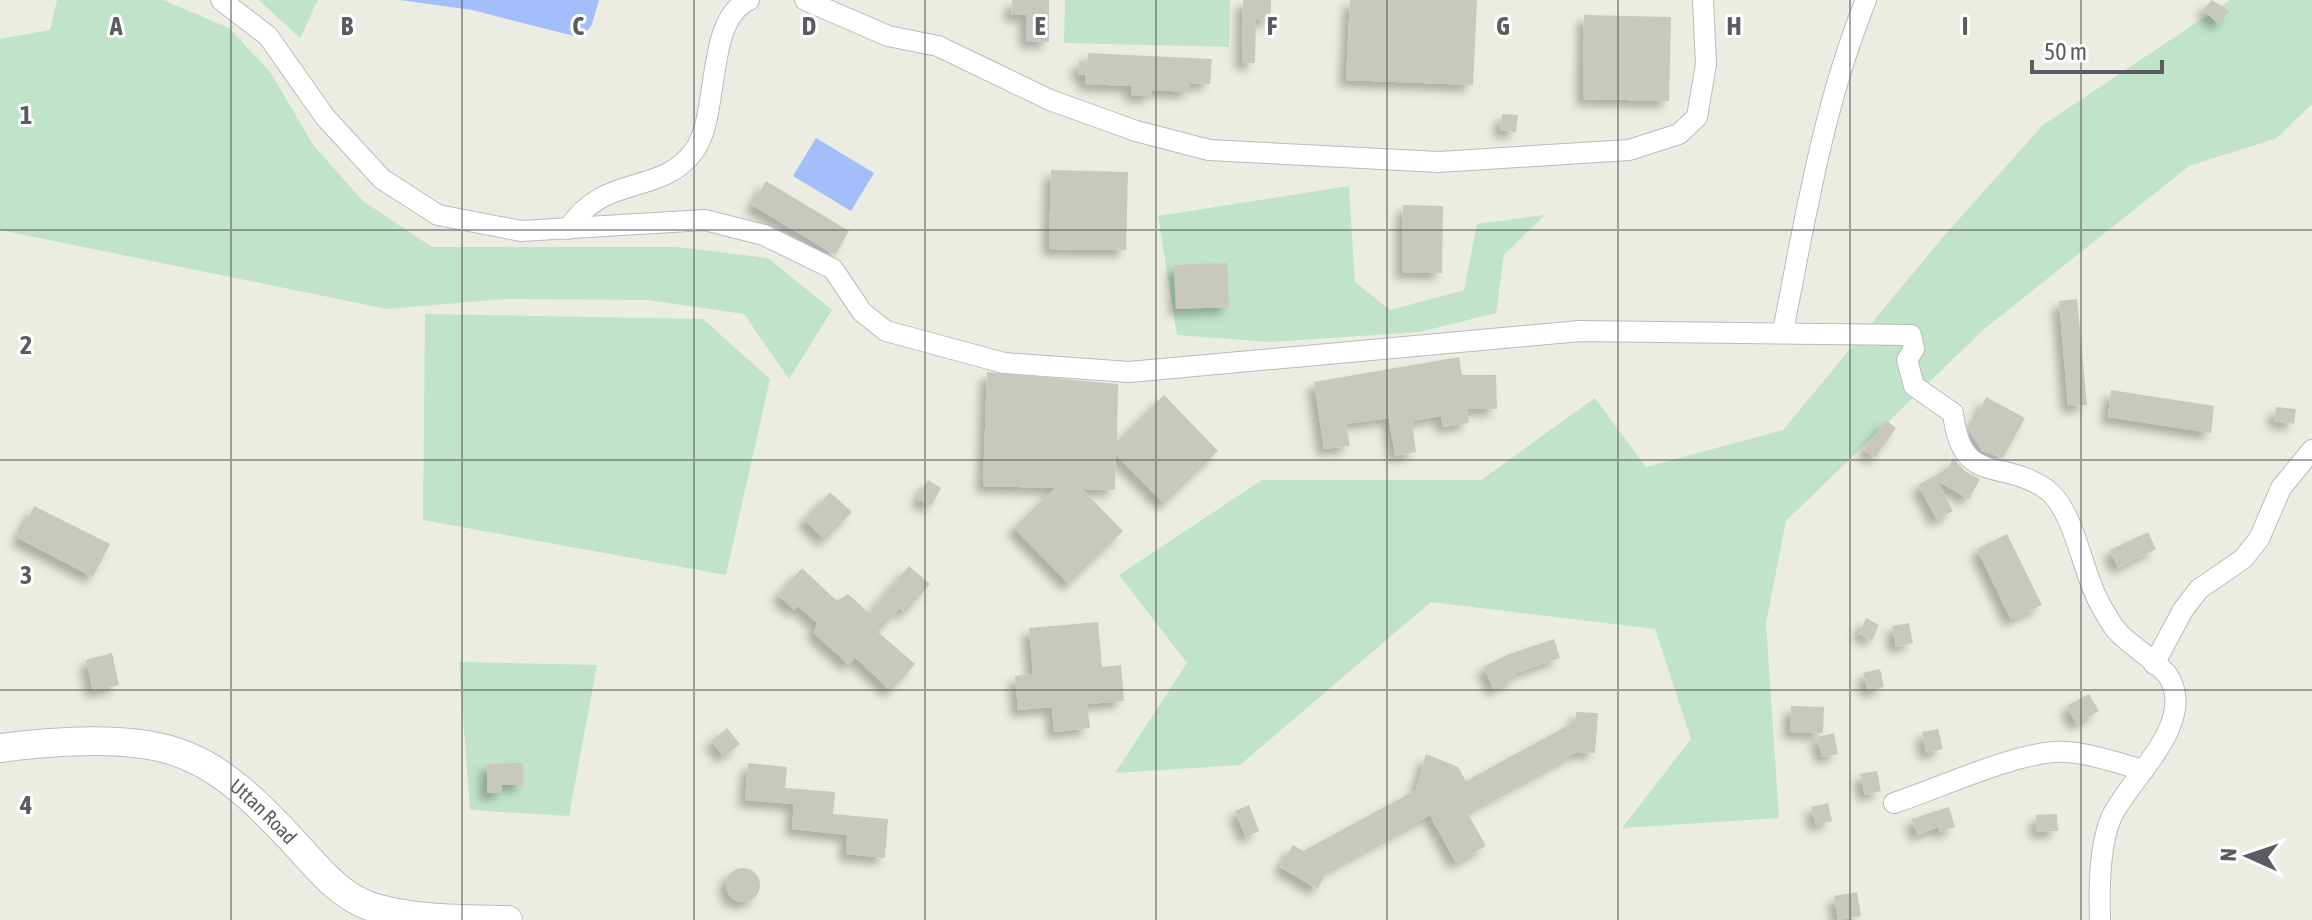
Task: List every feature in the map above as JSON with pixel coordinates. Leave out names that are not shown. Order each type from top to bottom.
[{"type":"main road","name":"Uttan Road","points":[[0,748],[104,743],[169,749],[216,772],[252,801],[328,880],[368,905],[437,918],[508,920]]},
{"type":"street","points":[[221,0],[268,36],[325,117],[382,179],[438,215],[521,231],[705,220],[764,235],[833,269],[862,312],[886,331],[1004,363],[1129,372],[1580,331],[1783,331],[1911,335],[1914,349],[1907,360],[1914,386],[1953,413],[1956,441],[1967,457],[1986,468],[2014,475],[2048,490],[2064,513],[2098,601],[2117,632],[2170,678],[2175,707],[2158,753],[2127,791],[2110,820],[2099,887],[2100,920]]},
{"type":"street","points":[[568,229],[588,205],[623,186],[662,178],[695,149],[709,113],[714,64],[731,17],[749,0]]},
{"type":"street","points":[[805,0],[888,36],[938,46],[1050,100],[1136,131],[1209,150],[1439,162],[1629,150],[1679,134],[1697,117],[1706,64],[1703,0]]},
{"type":"street","points":[[1783,331],[1820,145],[1851,38],[1866,0]]},
{"type":"street","points":[[2154,664],[2183,610],[2199,589],[2243,559],[2259,539],[2281,488],[2312,450]]},
{"type":"street","points":[[1894,803],[2019,759],[2055,752],[2085,755],[2144,770]]},
{"type":"green space","points":[[57,0],[163,0],[229,28],[271,73],[313,145],[363,201],[432,247],[677,247],[768,258],[832,310],[789,379],[744,314],[647,300],[506,299],[387,309],[0,230],[0,39],[50,30]]},
{"type":"green space","points":[[259,0],[318,0],[300,38]]},
{"type":"green space","points":[[1065,0],[1230,0],[1229,47],[1064,43]]},
{"type":"green space","points":[[2230,0],[2312,0],[2312,104],[2277,138],[2189,166],[1983,330],[1786,521],[1766,623],[1779,818],[1622,828],[1691,739],[1655,629],[1431,602],[1240,765],[1115,773],[1187,663],[1119,575],[1262,480],[1481,480],[1595,398],[1646,467],[1783,430],[1943,237],[2043,125]]},
{"type":"green space","points":[[1349,186],[1355,282],[1390,310],[1464,290],[1477,224],[1545,215],[1504,255],[1496,313],[1420,332],[1270,342],[1177,335],[1158,216]]},
{"type":"green space","points":[[425,314],[703,319],[770,379],[726,575],[423,520]]},
{"type":"green space","points":[[459,662],[597,665],[569,816],[470,810]]},
{"type":"water","points":[[400,0],[599,0],[592,24],[582,38],[472,10]]},
{"type":"water","points":[[816,138],[874,173],[851,211],[793,176]]},
{"type":"building","points":[[1012,0],[1049,0],[1049,42],[1026,41],[1026,15],[1011,15]]},
{"type":"building","points":[[1243,0],[1271,0],[1271,20],[1256,19],[1255,63],[1242,63]]},
{"type":"building","points":[[1350,0],[1477,0],[1473,85],[1346,80]]},
{"type":"building","points":[[2212,0],[2229,11],[2219,24],[2203,10]]},
{"type":"building","points":[[1584,15],[1671,17],[1669,101],[1583,99]]},
{"type":"building","points":[[1088,53],[1212,59],[1210,84],[1190,83],[1190,92],[1152,90],[1152,96],[1131,95],[1132,86],[1085,84],[1085,75],[1078,75],[1079,61],[1088,62]]},
{"type":"building","points":[[1502,114],[1518,115],[1516,132],[1500,130]]},
{"type":"building","points":[[1051,170],[1128,172],[1126,250],[1049,249]]},
{"type":"building","points":[[766,181],[849,231],[835,255],[752,205]]},
{"type":"building","points":[[1403,205],[1443,206],[1442,273],[1402,272]]},
{"type":"building","points":[[1227,263],[1229,307],[1176,309],[1174,265]]},
{"type":"building","points":[[2077,299],[2087,405],[2068,406],[2059,301]]},
{"type":"building","points":[[1459,357],[1462,375],[1496,375],[1497,409],[1467,409],[1469,423],[1443,427],[1441,416],[1412,421],[1416,452],[1395,456],[1389,418],[1346,424],[1350,446],[1324,449],[1314,382]]},
{"type":"building","points":[[987,372],[1118,384],[1117,442],[1164,395],[1218,451],[1164,504],[1116,455],[1115,490],[1082,489],[1123,531],[1069,584],[1014,528],[1055,488],[983,486]]},
{"type":"building","points":[[2111,390],[2214,406],[2211,433],[2108,417]]},
{"type":"building","points":[[1986,397],[2025,418],[2003,458],[1982,451],[1970,432]]},
{"type":"building","points":[[2276,407],[2296,409],[2294,424],[2274,421]]},
{"type":"building","points":[[1886,420],[1896,428],[1875,458],[1864,450]]},
{"type":"building","points":[[1953,458],[1965,471],[1980,479],[1969,499],[1937,481],[1953,511],[1937,520],[1918,485],[1948,468]]},
{"type":"building","points":[[928,480],[941,488],[931,506],[917,499]]},
{"type":"building","points":[[830,492],[852,512],[825,540],[804,520]]},
{"type":"building","points":[[34,506],[110,544],[93,577],[18,538]]},
{"type":"building","points":[[2148,532],[2156,549],[2118,568],[2110,550]]},
{"type":"building","points":[[2007,534],[2042,605],[2011,620],[1977,549]]},
{"type":"building","points":[[909,566],[930,584],[905,613],[900,608],[878,632],[915,664],[891,691],[858,660],[854,658],[849,665],[814,633],[817,623],[798,606],[794,610],[778,595],[802,568],[837,601],[848,594],[869,613]]},
{"type":"building","points":[[1866,618],[1879,625],[1872,640],[1859,634]]},
{"type":"building","points":[[1098,622],[1102,667],[1121,665],[1124,701],[1087,704],[1090,728],[1054,732],[1052,707],[1018,710],[1015,676],[1033,674],[1029,628]]},
{"type":"building","points":[[1909,623],[1913,643],[1896,647],[1892,626]]},
{"type":"building","points":[[1554,639],[1560,658],[1514,674],[1516,678],[1494,689],[1483,667],[1509,654]]},
{"type":"building","points":[[112,653],[119,685],[93,691],[86,660]]},
{"type":"building","points":[[1880,669],[1884,687],[1868,691],[1863,673]]},
{"type":"building","points":[[2089,694],[2099,711],[2076,724],[2067,706]]},
{"type":"building","points":[[1791,706],[1824,707],[1823,733],[1790,732]]},
{"type":"building","points":[[1576,712],[1598,713],[1595,753],[1577,752],[1467,812],[1486,846],[1456,863],[1430,815],[1328,870],[1317,889],[1280,867],[1293,845],[1303,851],[1416,790],[1426,754],[1458,767],[1466,781],[1576,721]]},
{"type":"building","points":[[727,728],[740,744],[724,757],[711,741]]},
{"type":"building","points":[[1938,729],[1943,749],[1926,753],[1922,732]]},
{"type":"building","points":[[1834,733],[1838,754],[1822,757],[1817,737]]},
{"type":"building","points":[[523,763],[523,785],[501,785],[502,793],[487,793],[487,764]]},
{"type":"building","points":[[748,763],[787,767],[785,788],[835,792],[833,814],[888,819],[885,858],[846,854],[847,835],[792,829],[794,804],[745,800]]},
{"type":"building","points":[[1877,771],[1881,791],[1865,795],[1860,774]]},
{"type":"building","points":[[1828,803],[1832,821],[1816,825],[1811,807]]},
{"type":"building","points":[[1249,805],[1259,831],[1246,837],[1235,811]]},
{"type":"building","points":[[1949,807],[1955,827],[1940,832],[1938,827],[1918,835],[1911,819]]},
{"type":"building","points":[[2057,814],[2058,831],[2037,832],[2036,815]]},
{"type":"building","points":[[743,868],[755,873],[760,885],[755,897],[743,902],[731,897],[726,885],[731,873]]},
{"type":"building","points":[[1857,892],[1861,916],[1838,920],[1834,896]]}]
